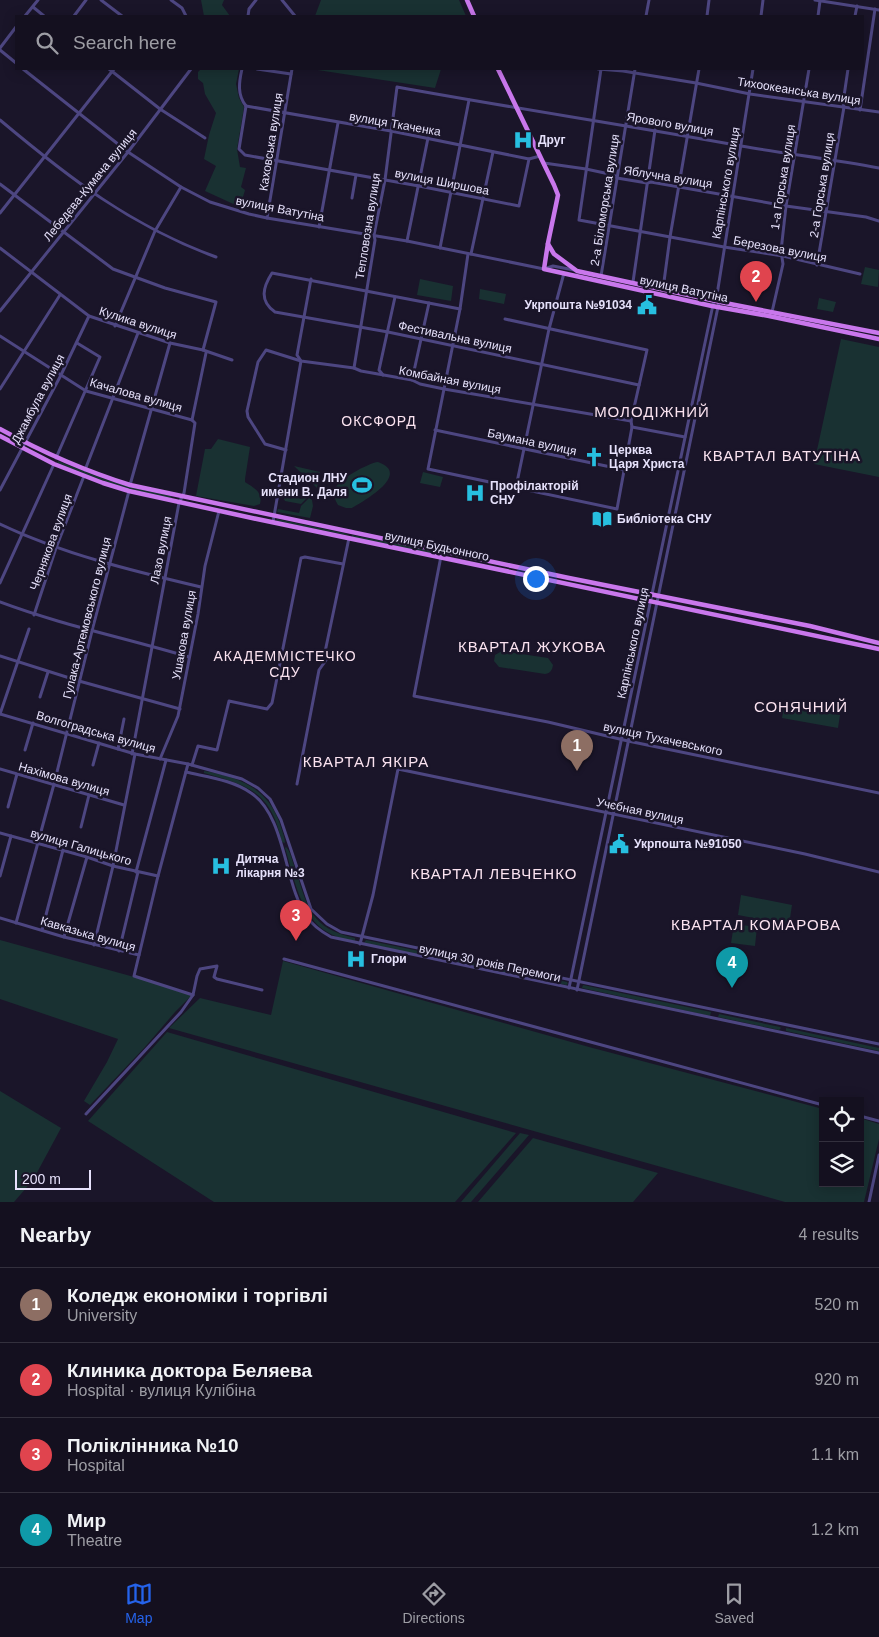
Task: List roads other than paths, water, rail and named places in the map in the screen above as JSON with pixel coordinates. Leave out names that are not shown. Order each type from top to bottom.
[{"type":"main road","points":[[466,0],[474,15]]},
{"type":"main road","points":[[498,70],[558,195],[544,270]]},
{"type":"main road","points":[[548,243],[554,254],[577,271]]},
{"type":"main road","name":"вулиця Ватутіна","points":[[544,270],[715,307],[771,314],[879,333]]},
{"type":"main road","name":"вулиця Ватутіна","points":[[577,271],[633,282],[879,339]]},
{"type":"main road","name":"вулиця Будьонного","points":[[0,430],[85,473],[130,491],[179,503],[879,649]]},
{"type":"main road","name":"вулиця Будьонного","points":[[0,436],[54,464],[130,485],[879,642]]},
{"type":"main road","points":[[349,538],[350,531]]},
{"type":"street","points":[[26,15],[38,0]]},
{"type":"street","points":[[75,15],[86,0]]},
{"type":"street","points":[[101,0],[121,15]]},
{"type":"street","points":[[170,0],[182,8],[186,15]]},
{"type":"street","points":[[248,15],[256,0]]},
{"type":"street","points":[[282,0],[293,15]]},
{"type":"street","points":[[646,15],[649,0]]},
{"type":"street","points":[[707,15],[709,0]]},
{"type":"street","points":[[761,15],[763,0]]},
{"type":"street","points":[[815,0],[877,10],[860,110]]},
{"type":"street","points":[[846,5],[847,0]]},
{"type":"street","points":[[818,15],[820,1]]},
{"type":"street","points":[[855,15],[856,6]]},
{"type":"street","points":[[33,7],[43,15]]},
{"type":"street","points":[[15,28],[0,49],[15,62]]},
{"type":"street","name":"вулиця Ватутіна","points":[[25,70],[128,152],[182,187],[219,205],[267,218],[440,248],[544,270],[553,266],[577,271]]},
{"type":"street","points":[[0,213],[111,70]]},
{"type":"street","points":[[113,70],[160,109],[205,138]]},
{"type":"street","name":"Лебедєва-Кумача вулиця","points":[[0,310],[128,152],[189,70]]},
{"type":"street","points":[[242,70],[239,84],[243,102],[246,106]]},
{"type":"street","points":[[264,70],[291,74]]},
{"type":"street","name":"Каховська вулиця","points":[[267,218],[292,70]]},
{"type":"street","points":[[586,169],[600,70]]},
{"type":"street","name":"Тихоокеанська вулиця","points":[[617,70],[634,71],[750,94],[879,112]]},
{"type":"street","points":[[663,289],[699,70]]},
{"type":"street","name":"Карпінського вулиця","points":[[577,990],[657,603],[715,307],[753,70]]},
{"type":"street","name":"1-а Горська вулиця","points":[[771,314],[783,264],[782,251],[786,206],[809,70]]},
{"type":"street","name":"2-а Горська вулиця","points":[[817,264],[844,107],[848,70]]},
{"type":"street","name":"2-а Біломорська вулиця","points":[[601,276],[634,71]]},
{"type":"street","name":"Ярового вулиця","points":[[397,87],[879,168]]},
{"type":"street","name":"Тепловозна вулиця","points":[[354,368],[375,240],[374,236],[385,180],[397,87]]},
{"type":"street","points":[[440,248],[469,100]]},
{"type":"street","name":"вулиця Ткаченка","points":[[246,106],[391,131],[529,159],[540,156]]},
{"type":"street","name":"вулиця Ширшова","points":[[246,106],[239,149],[245,155],[519,206],[529,159]]},
{"type":"street","points":[[0,120],[44,157],[94,194],[154,231],[182,245],[216,257]]},
{"type":"street","points":[[319,227],[338,123]]},
{"type":"street","points":[[633,282],[655,130]]},
{"type":"street","points":[[407,242],[428,138]]},
{"type":"street","points":[[493,152],[470,254],[428,469],[617,509],[632,427],[631,421],[647,350],[505,319]]},
{"type":"street","name":"Яблучна вулиця","points":[[543,163],[586,169],[614,175],[617,178],[651,182],[786,206],[866,217],[879,221]]},
{"type":"street","name":"Березова вулиця","points":[[586,169],[579,220],[783,256],[860,274]]},
{"type":"street","points":[[352,198],[356,175]]},
{"type":"street","points":[[0,184],[113,270],[135,278]]},
{"type":"street","points":[[115,326],[154,231],[182,187]]},
{"type":"street","name":"Кулика вулиця","points":[[0,248],[88,316],[170,343],[205,351],[232,360]]},
{"type":"street","name":"Фестивальна вулиця","points":[[311,279],[272,273],[264,285],[265,301],[268,307],[275,312],[388,332],[639,385]]},
{"type":"street","points":[[516,487],[533,404],[564,273]]},
{"type":"street","name":"Лазо вулиця","points":[[94,945],[113,866],[179,503],[184,493],[195,423],[192,420],[216,302],[135,278]]},
{"type":"street","points":[[272,522],[301,361],[298,355],[311,279],[366,292],[460,309]]},
{"type":"street","points":[[0,389],[60,295]]},
{"type":"street","points":[[383,375],[379,370],[395,297]]},
{"type":"street","points":[[412,380],[429,303]]},
{"type":"street","name":"Карпінського вулиця","points":[[569,988],[685,437],[715,307]]},
{"type":"street","name":"Джамбула вулиця","points":[[0,490],[61,375],[88,316]]},
{"type":"street","name":"Чернякова вулиця","points":[[34,615],[56,548],[138,333]]},
{"type":"street","name":"Качалова вулиця","points":[[0,336],[86,391],[192,420]]},
{"type":"street","points":[[56,458],[100,357],[77,343]]},
{"type":"street","points":[[130,485],[170,343]]},
{"type":"street","name":"Комбайная вулиця","points":[[286,450],[265,444],[248,417],[247,411],[258,362],[266,350],[301,361],[354,368],[444,389],[631,421]]},
{"type":"street","points":[[632,427],[685,437]]},
{"type":"street","name":"Баумана вулиця","points":[[435,430],[625,470]]},
{"type":"street","points":[[0,583],[54,464]]},
{"type":"street","name":"Гулака-Артемовського вулиця","points":[[16,923],[130,491]]},
{"type":"street","name":"Ушакова вулиця","points":[[160,759],[180,709],[204,566],[219,511]]},
{"type":"street","points":[[0,524],[56,548],[201,587]]},
{"type":"street","points":[[297,784],[317,677],[319,670],[329,656],[325,652],[349,538]]},
{"type":"street","points":[[441,557],[442,551]]},
{"type":"street","points":[[138,955],[186,772],[198,746],[217,750],[228,701],[267,709],[272,703],[299,560],[302,556],[343,564]]},
{"type":"street","name":"вулиця Тухачевського","points":[[441,557],[414,696],[879,793]]},
{"type":"street","points":[[0,602],[34,615],[189,657]]},
{"type":"street","points":[[0,714],[29,629]]},
{"type":"street","points":[[0,656],[48,672],[180,709]]},
{"type":"street","points":[[40,697],[48,672]]},
{"type":"street","name":"Волгоградська вулиця","points":[[0,714],[133,754],[190,765]]},
{"type":"street","points":[[118,749],[124,720]]},
{"type":"street","points":[[25,750],[33,723]]},
{"type":"street","points":[[93,765],[99,743]]},
{"type":"street","points":[[119,951],[166,760]]},
{"type":"street","name":"вулиця 30 років Перемоги","points":[[190,765],[242,779],[258,788],[270,799],[281,820],[311,908],[317,916],[333,929],[362,937],[879,1044]]},
{"type":"street","name":"Нахімова вулиця","points":[[0,769],[124,805]]},
{"type":"street","name":"Учєбная вулиця","points":[[362,937],[373,895],[398,769],[797,852],[879,872]]},
{"type":"street","name":"вулиця 30 років Перемоги","points":[[186,772],[245,788],[259,798],[270,814],[300,906],[316,927],[331,937],[879,1053]]},
{"type":"street","points":[[8,807],[17,774]]},
{"type":"street","points":[[81,827],[89,795]]},
{"type":"street","name":"вулиця Галицького","points":[[0,833],[113,866],[158,876]]},
{"type":"street","points":[[0,876],[11,836]]},
{"type":"street","points":[[42,930],[63,850]]},
{"type":"street","points":[[64,937],[87,857]]},
{"type":"street","name":"Кавказька вулиця","points":[[0,918],[64,937],[138,955],[134,976],[193,994]]},
{"type":"street","points":[[360,944],[362,937]]},
{"type":"street","points":[[284,959],[819,1104]]},
{"type":"street","points":[[86,1114],[181,1012],[193,994],[200,969],[217,966],[214,976],[217,979],[262,990]]},
{"type":"street","points":[[864,1117],[879,1121]]},
{"type":"street","points":[[869,1202],[879,1155]]},
{"type":"place","name":"Друг","points":[[523,140]]},
{"type":"place","name":"Клиника доктора Беляева","points":[[756,302]]},
{"type":"place","name":"Укрпошта №91034","points":[[647,305]]},
{"type":"place","name":"Церква Царя Христа","points":[[594,457]]},
{"type":"place","name":"Стадион ЛНУ имени В. Даля","points":[[362,485]]},
{"type":"place","name":"Профілакторій СНУ","points":[[475,493]]},
{"type":"place","name":"Библіотека СНУ","points":[[602,519]]},
{"type":"place","name":"Коледж економіки і торгівлі","points":[[577,771]]},
{"type":"place","name":"Укрпошта №91050","points":[[619,844]]},
{"type":"place","name":"Дитяча лікарня №3","points":[[221,866]]},
{"type":"place","name":"Поліклінника №10","points":[[296,941]]},
{"type":"place","name":"Глори","points":[[356,959]]},
{"type":"place","name":"Мир","points":[[732,988]]},
{"type":"district","name":"МОЛОДІЖНИЙ","points":[[652,411]]},
{"type":"district","name":"ОКСФОРД","points":[[379,421]]},
{"type":"district","name":"КВАРТАЛ ВАТУТІНА","points":[[782,455]]},
{"type":"district","name":"КВАРТАЛ ЖУКОВА","points":[[532,646]]},
{"type":"district","name":"АКАДЕММІСТЕЧКО СДУ","points":[[285,664]]},
{"type":"district","name":"СОНЯЧНИЙ","points":[[801,706]]},
{"type":"district","name":"КВАРТАЛ ЯКІРА","points":[[366,761]]},
{"type":"district","name":"КВАРТАЛ ЛЕВЧЕНКО","points":[[494,873]]},
{"type":"district","name":"КВАРТАЛ КОМАРОВА","points":[[756,924]]}]
